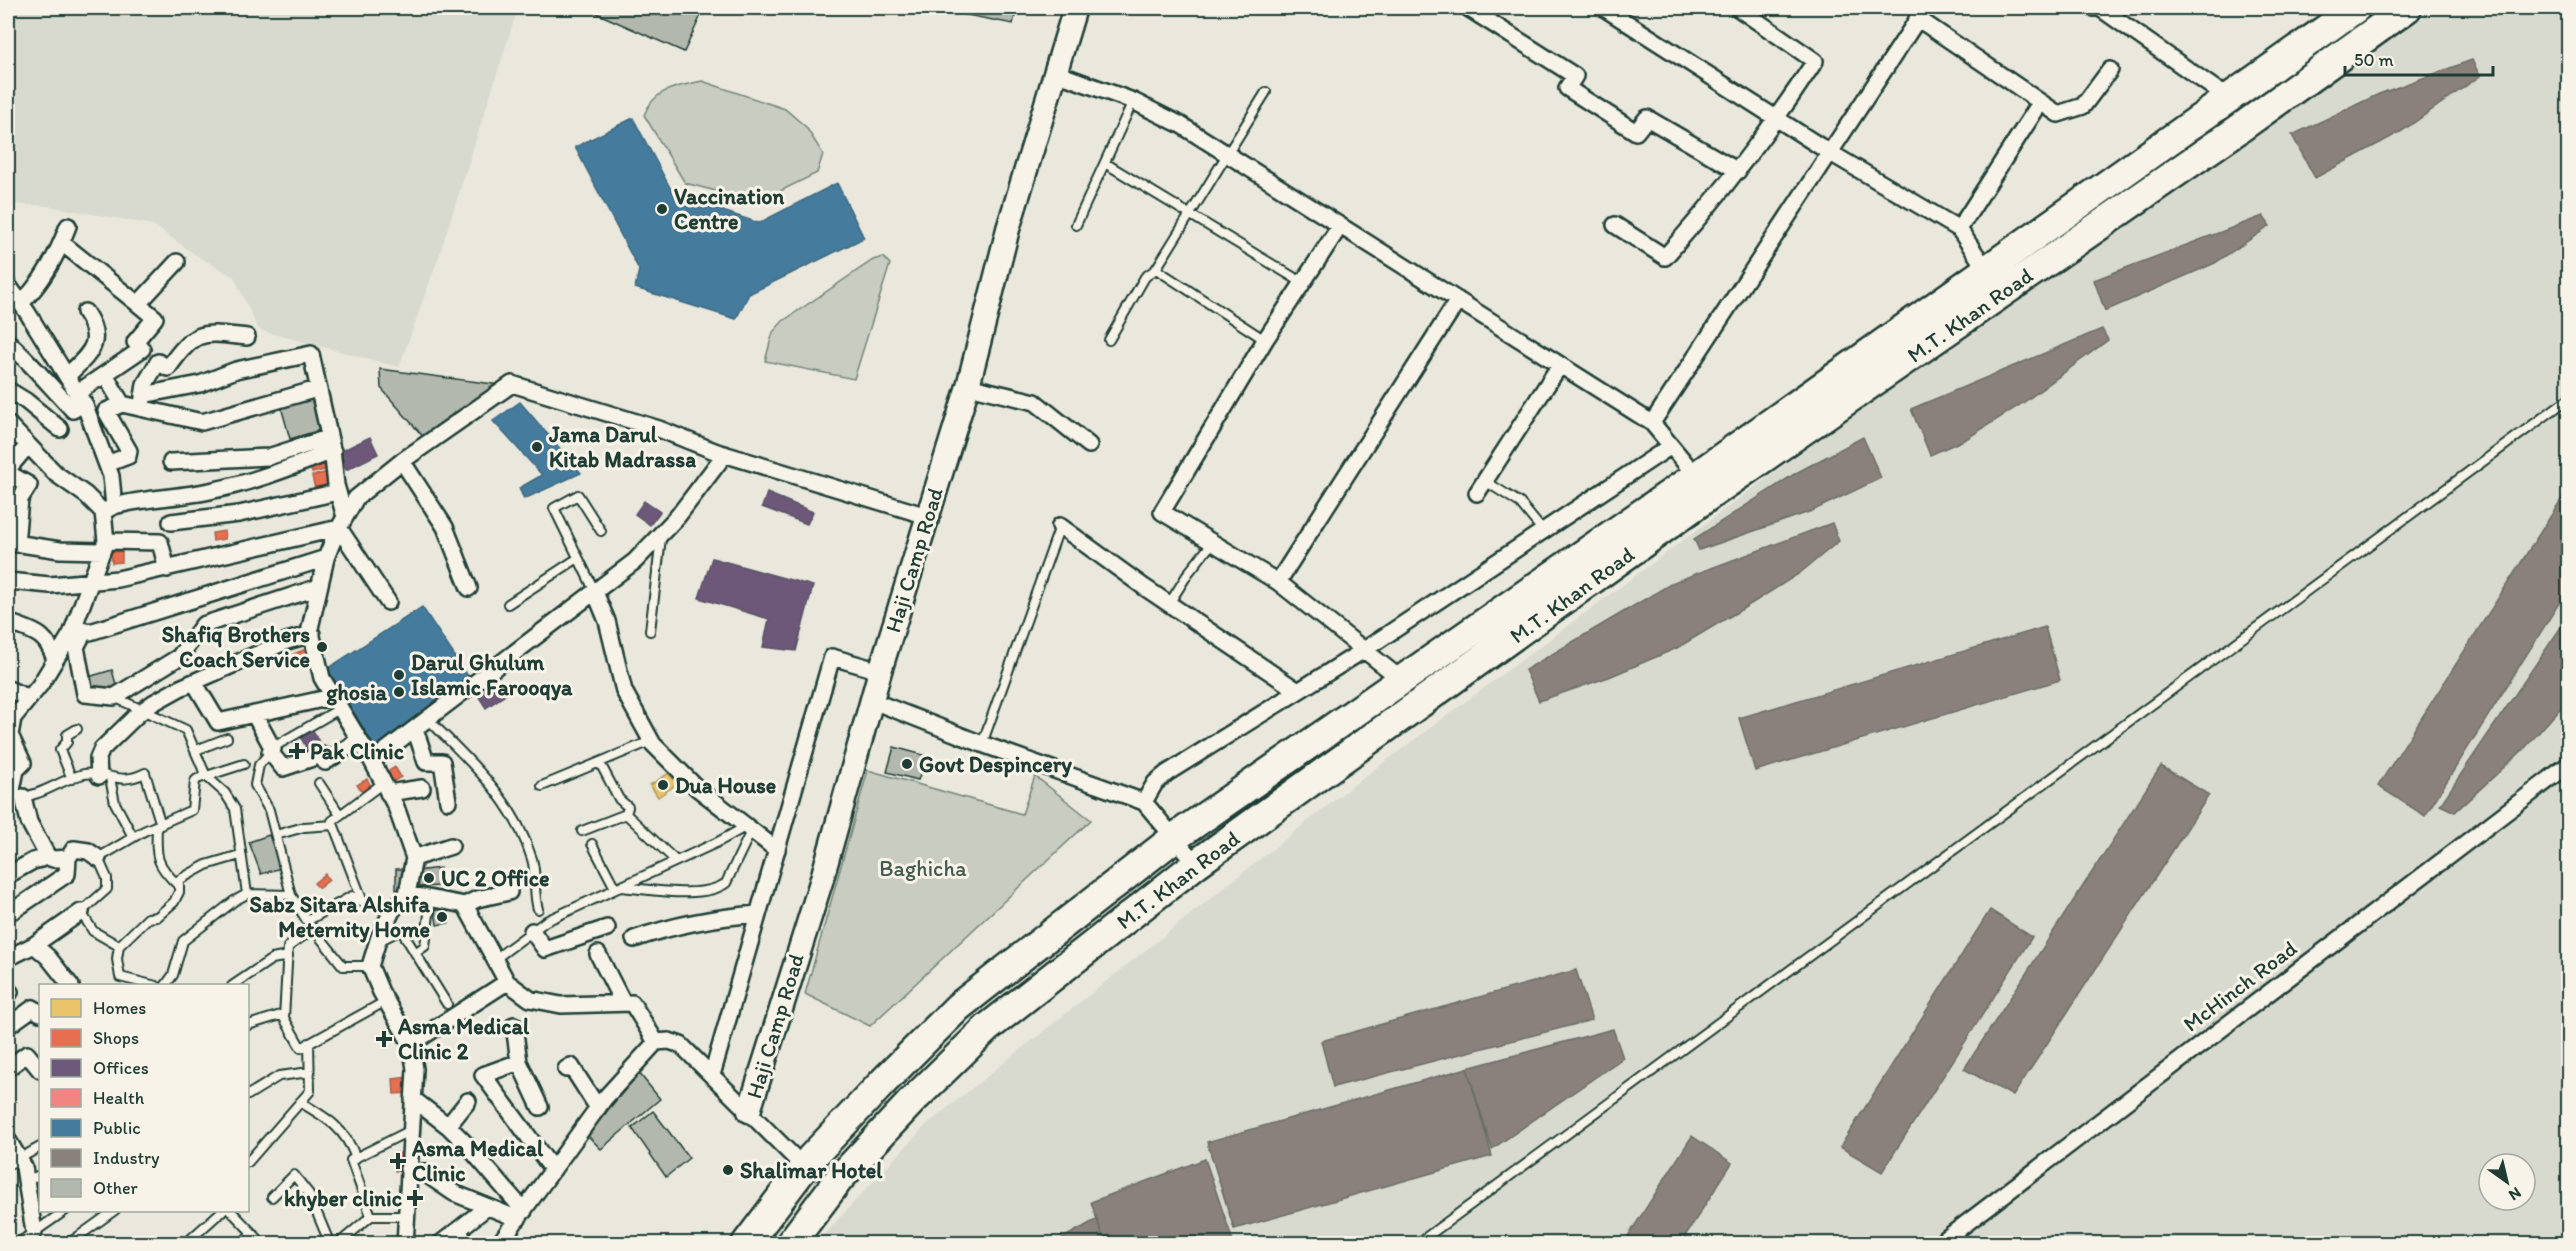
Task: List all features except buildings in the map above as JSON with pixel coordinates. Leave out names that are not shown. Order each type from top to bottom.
[{"type":"highway","name":"M.T. Khan Road","points":[[746,1244],[804,1167],[884,1081],[958,1007],[1174,838],[1696,476],[2356,8]]},
{"type":"highway","name":"M.T. Khan Road","points":[[790,1244],[839,1179],[911,1102],[987,1028],[1196,864],[1710,495],[2236,131],[2407,8]]},
{"type":"street","name":"Haji Camp Road","points":[[749,1111],[821,882],[880,671],[968,386],[1008,229],[1075,8]]},
{"type":"street","points":[[1468,8],[1575,76],[1567,88],[1636,132],[1647,118],[1738,171]]},
{"type":"street","points":[[1604,8],[1829,152],[1959,229],[1987,271]]},
{"type":"street","points":[[1615,225],[1665,257],[1738,171],[1778,119],[1815,61],[1738,8]]},
{"type":"street","points":[[2103,9],[2228,98]]},
{"type":"street","points":[[1652,423],[1921,13],[2040,103],[2058,114],[2083,106],[2110,70]]},
{"type":"street","points":[[1056,73],[1133,101],[1181,125],[1652,423],[1696,476]]},
{"type":"street","points":[[1959,229],[2040,103]]},
{"type":"street","points":[[21,303],[35,290],[62,243],[68,226]]},
{"type":"street","points":[[1340,226],[1265,340],[1162,512],[1278,582],[1402,680]]},
{"type":"street","points":[[8,342],[35,367],[73,410],[80,398],[105,375],[142,349],[135,342],[155,318],[62,243]]},
{"type":"street","points":[[138,304],[177,262]]},
{"type":"street","points":[[8,285],[80,398],[111,477],[104,546],[90,581],[76,647],[85,694],[114,697],[180,657],[203,625],[320,587]]},
{"type":"street","points":[[1278,582],[1458,300]]},
{"type":"street","points":[[67,376],[92,351],[96,335],[93,323],[85,312]]},
{"type":"street","points":[[142,402],[145,384],[158,362],[168,368],[194,337],[207,333],[247,337]]},
{"type":"street","points":[[107,464],[128,456],[129,451],[106,411],[123,404],[142,402],[200,384],[236,370],[311,354],[330,445],[342,523],[388,602]]},
{"type":"street","points":[[1481,487],[1560,365]]},
{"type":"street","points":[[105,375],[123,404]]},
{"type":"street","points":[[405,1244],[415,1069],[411,1044],[386,1001],[370,966],[392,911],[406,894],[414,858],[396,807],[372,761],[322,678],[310,628],[326,558],[356,498],[402,461],[512,384],[659,429],[725,454],[927,516]]},
{"type":"street","points":[[968,386],[1035,402],[1089,445]]},
{"type":"street","points":[[142,402],[202,422],[317,389]]},
{"type":"street","points":[[8,390],[26,401],[60,429]]},
{"type":"street","points":[[8,424],[56,474],[109,509],[143,498],[214,490],[256,478],[330,445]]},
{"type":"street","points":[[28,445],[8,471],[29,485],[14,502],[12,543],[60,550],[160,542],[167,569]]},
{"type":"street","points":[[171,462],[268,457],[330,445]]},
{"type":"street","points":[[1144,802],[1155,783],[1167,773],[1364,650],[1671,446]]},
{"type":"street","points":[[372,761],[635,561],[678,516],[725,454]]},
{"type":"street","points":[[402,461],[445,528],[469,588]]},
{"type":"street","points":[[171,522],[239,514],[338,492]]},
{"type":"street","points":[[8,581],[50,585],[118,579],[167,569],[342,523]]},
{"type":"street","points":[[1060,526],[1169,604],[1298,691]]},
{"type":"street","points":[[79,630],[90,632],[326,558]]},
{"type":"street","points":[[595,592],[607,621],[624,691],[651,741],[697,788],[777,850]]},
{"type":"street","points":[[8,622],[40,634],[50,644],[55,660]]},
{"type":"street","points":[[68,858],[53,859],[48,856],[14,796],[16,770],[23,763],[10,735],[13,718],[79,630]]},
{"type":"street","points":[[104,777],[98,758],[102,749],[143,710],[180,687],[287,641],[312,634]]},
{"type":"street","points":[[712,1075],[832,657],[880,671]]},
{"type":"street","points":[[195,682],[218,722],[332,697]]},
{"type":"street","points":[[8,689],[29,698]]},
{"type":"street","points":[[873,701],[982,744],[1144,802],[1196,864]]},
{"type":"street","points":[[254,714],[271,751],[283,768],[322,755],[325,762],[359,740]]},
{"type":"street","points":[[415,729],[426,762],[442,762],[448,801]]},
{"type":"street","name":"McHinch Road","points":[[1939,1244],[2568,765]]},
{"type":"street","points":[[385,788],[422,788]]},
{"type":"street","points":[[414,858],[451,846]]},
{"type":"street","points":[[14,910],[67,874],[68,858],[74,849],[88,851],[98,858]]},
{"type":"street","points":[[8,876],[33,861],[48,856]]},
{"type":"street","points":[[406,894],[465,905],[477,899],[509,892]]},
{"type":"street","points":[[465,905],[507,982],[531,999],[561,1005],[632,1003],[656,1042]]},
{"type":"street","points":[[8,958],[34,945],[81,912]]},
{"type":"street","points":[[634,939],[660,930],[729,916],[758,914]]},
{"type":"street","points":[[532,931],[545,949],[607,928]]},
{"type":"street","points":[[34,945],[48,957],[69,984]]},
{"type":"street","points":[[598,954],[623,1003]]},
{"type":"street","points":[[411,1044],[507,982]]},
{"type":"street","points":[[8,1026],[33,1008],[39,1012]]},
{"type":"street","points":[[514,1024],[519,1062],[540,1107]]},
{"type":"street","points":[[499,1244],[598,1108],[656,1042],[669,1041],[681,1045],[804,1167]]},
{"type":"street","points":[[8,1068],[27,1054],[39,1065]]},
{"type":"street","points":[[519,1062],[483,1075],[553,1170]]},
{"type":"street","points":[[566,1069],[571,1066],[598,1108]]},
{"type":"street","points":[[413,1099],[448,1126],[521,1215]]},
{"type":"street","points":[[448,1126],[468,1101]]},
{"type":"street","points":[[8,1140],[13,1162],[24,1167],[34,1232]]},
{"type":"street","points":[[408,1169],[423,1172],[454,1193],[487,1207],[521,1215]]},
{"type":"street","points":[[440,1244],[460,1236],[487,1207]]},
{"type":"lane","points":[[2567,8],[2568,13]]},
{"type":"lane","points":[[1109,340],[1145,277],[1156,269],[1266,92]]},
{"type":"lane","points":[[1076,225],[1133,101]]},
{"type":"lane","points":[[1105,163],[1303,283]]},
{"type":"lane","points":[[1156,269],[1265,340]]},
{"type":"lane","points":[[1417,1244],[2568,399]]},
{"type":"lane","points":[[1481,487],[1520,504],[1543,531]]},
{"type":"lane","points":[[595,592],[554,508],[578,495],[601,531]]},
{"type":"lane","points":[[982,744],[1060,526]]},
{"type":"lane","points":[[650,631],[661,533]]},
{"type":"lane","points":[[1169,604],[1189,572],[1213,542]]},
{"type":"lane","points":[[508,604],[578,558]]},
{"type":"lane","points":[[114,697],[186,730],[206,776],[225,793],[235,809],[247,894]]},
{"type":"lane","points":[[341,711],[334,712],[271,751],[259,765],[255,784],[269,810],[291,895],[307,921],[343,966],[370,966]]},
{"type":"lane","points":[[428,719],[492,784],[508,805],[522,832],[533,862],[534,896],[538,909]]},
{"type":"lane","points":[[72,779],[60,750],[66,742],[67,735],[77,729]]},
{"type":"lane","points":[[196,750],[227,738]]},
{"type":"lane","points":[[542,786],[651,741]]},
{"type":"lane","points":[[600,763],[619,799],[628,807],[626,814]]},
{"type":"lane","points":[[119,946],[93,931],[81,912],[107,890],[107,878],[98,858],[133,837],[192,810],[195,782],[206,776],[244,764]]},
{"type":"lane","points":[[14,796],[86,774],[121,780],[135,778],[145,773],[159,826],[156,857],[169,877],[179,886]]},
{"type":"lane","points":[[104,777],[133,837]]},
{"type":"lane","points":[[319,783],[340,815]]},
{"type":"lane","points":[[363,902],[332,821],[385,788]]},
{"type":"lane","points":[[582,831],[626,814]]},
{"type":"lane","points":[[626,814],[676,861]]},
{"type":"lane","points":[[276,835],[304,827],[333,825]]},
{"type":"lane","points":[[495,959],[546,921],[748,829]]},
{"type":"lane","points":[[617,887],[678,891],[711,891],[719,888],[726,883],[748,829]]},
{"type":"lane","points":[[592,844],[617,887]]},
{"type":"lane","points":[[128,982],[120,977],[117,959],[119,946],[148,918],[157,917],[174,902],[179,880],[206,865],[240,855]]},
{"type":"lane","points":[[166,984],[173,975],[183,941],[234,901],[247,894],[291,895]]},
{"type":"lane","points":[[307,921],[352,896],[392,911]]},
{"type":"lane","points":[[415,952],[425,945],[431,898]]},
{"type":"lane","points":[[313,929],[288,947],[284,1014],[301,1048],[386,1001]]},
{"type":"lane","points":[[378,942],[401,930],[447,1004]]},
{"type":"lane","points":[[235,984],[272,959],[288,956]]},
{"type":"lane","points":[[249,1025],[284,1014]]},
{"type":"lane","points":[[249,1161],[310,1091],[309,1044]]},
{"type":"lane","points":[[249,1094],[279,1076],[310,1072]]},
{"type":"lane","points":[[300,1102],[334,1123],[351,1145],[356,1158]]},
{"type":"lane","points":[[371,1216],[351,1160],[411,1130]]},
{"type":"lane","points":[[13,1162],[39,1148]]},
{"type":"lane","points":[[26,1181],[39,1175]]},
{"type":"lane","points":[[272,1197],[294,1175],[309,1194],[330,1244]]},
{"type":"lane","points":[[17,1244],[63,1212]]},
{"type":"lane","points":[[71,1243],[112,1212]]},
{"type":"lane","points":[[185,1244],[221,1212]]},
{"type":"lane","points":[[232,1212],[263,1244]]},
{"type":"lane","points":[[338,1244],[371,1216],[406,1216]]},
{"type":"lane","points":[[241,1244],[252,1233]]},
{"type":"shaded area","points":[[8,8],[518,8],[438,259],[399,367],[262,331],[257,327],[234,277],[196,255],[153,225],[47,206],[8,204]]},
{"type":"shaded area","points":[[2436,8],[2568,8],[2568,1243],[815,1244],[927,1124],[1352,786],[1799,454]]},
{"type":"green space","points":[[702,81],[785,109],[806,127],[823,154],[817,173],[758,202],[685,183],[644,115],[660,94],[675,87]]},
{"type":"green space","points":[[883,257],[890,264],[854,379],[765,361],[773,332],[783,321],[873,260]]},
{"type":"green space","name":"Baghicha","points":[[868,770],[1022,814],[1035,776],[1091,820],[870,1026],[805,994]]},
{"type":"place","name":"Vaccination Centre","points":[[662,209]]},
{"type":"place","name":"Jama Darul Kitab Madrassa","points":[[537,447]]},
{"type":"place","name":"Shafiq Brothers Coach Service","points":[[322,647]]},
{"type":"place","name":"Darul Ghulum Islamic Farooqya","points":[[399,675]]},
{"type":"place","name":"ghosia","points":[[399,692]]},
{"type":"place","name":"Pak Clinic","points":[[297,751]]},
{"type":"place","name":"Govt Despincery","points":[[907,764]]},
{"type":"place","name":"Dua House","points":[[663,785]]},
{"type":"place","name":"UC 2 Office","points":[[429,878]]},
{"type":"place","name":"Sabz Sitara Alshifa Meternity Home","points":[[442,917]]},
{"type":"place","name":"Asma Medical Clinic 2","points":[[384,1039]]},
{"type":"place","name":"Asma Medical Clinic","points":[[398,1161]]},
{"type":"place","name":"Shalimar Hotel","points":[[728,1170]]},
{"type":"place","name":"khyber clinic","points":[[415,1198]]}]
